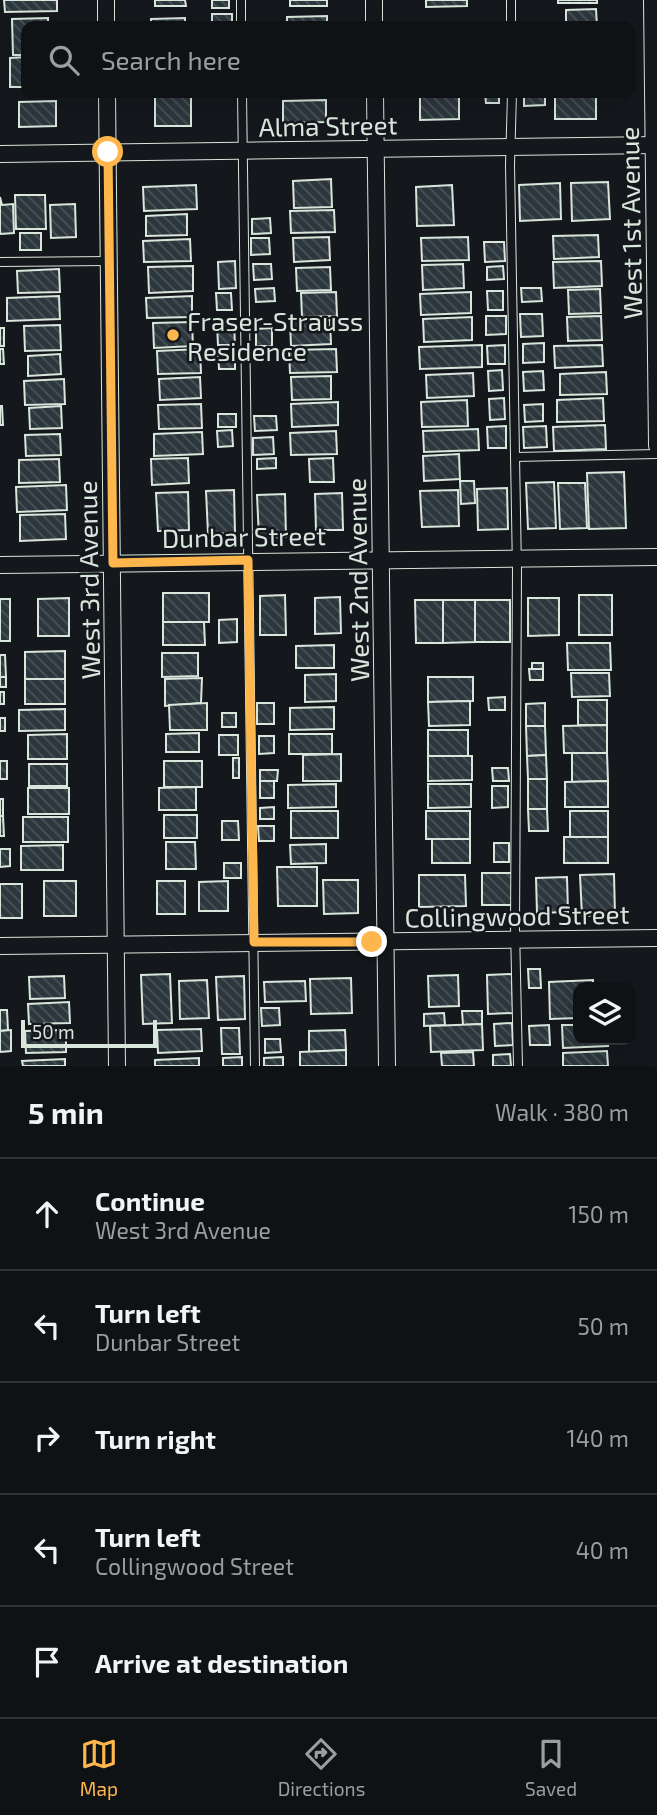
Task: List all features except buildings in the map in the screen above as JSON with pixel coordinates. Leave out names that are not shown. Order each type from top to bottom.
[{"type":"street","points":[[106,0],[106,21]]},
{"type":"street","points":[[374,0],[374,21]]},
{"type":"street","name":"West 1st Avenue","points":[[652,0],[656,145],[657,446]]},
{"type":"street","name":"West 3rd Avenue","points":[[107,98],[117,1066]]},
{"type":"street","name":"West 2nd Avenue","points":[[375,98],[387,1066]]},
{"type":"street","name":"Alma Street","points":[[0,154],[656,145]]},
{"type":"street","name":"Dunbar Street","points":[[0,565],[657,557]]},
{"type":"street","name":"Collingwood Street","points":[[0,946],[657,938]]},
{"type":"lane","points":[[241,0],[241,21]]},
{"type":"lane","points":[[511,0],[511,21]]},
{"type":"lane","points":[[242,98],[255,1066]]},
{"type":"lane","points":[[512,98],[517,559],[515,940],[518,1066]]},
{"type":"lane","points":[[0,262],[109,261]]},
{"type":"lane","points":[[515,457],[657,454]]},
{"type":"place","name":"Fraser-Strauss Residence","points":[[173,335]]},
{"type":"route","points":[[108,152],[113,563],[248,560],[254,942],[372,942]]}]
